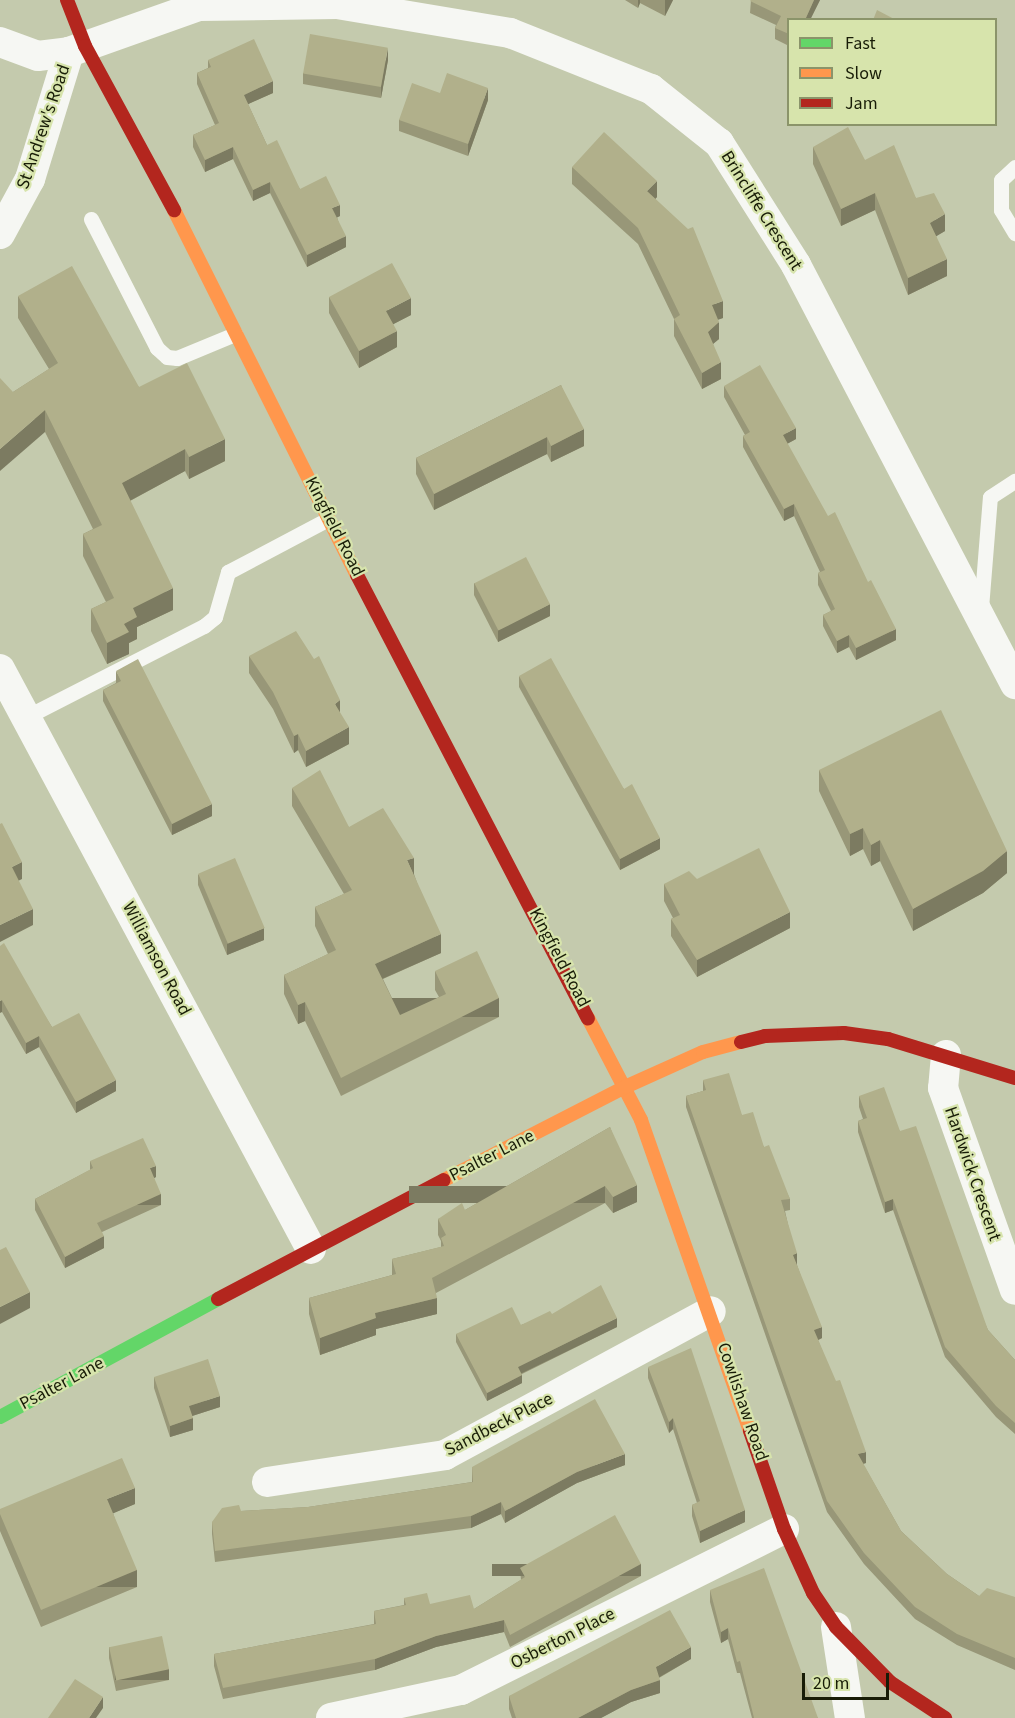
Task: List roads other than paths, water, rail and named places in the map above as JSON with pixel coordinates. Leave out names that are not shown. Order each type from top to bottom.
[{"type":"street","name":"Kingfield Road","points":[[67,0],[77,49],[235,334],[328,519],[625,1087]]},
{"type":"street","name":"Brincliffe Crescent","points":[[77,49],[198,6],[337,4],[510,33],[651,89],[719,143],[796,265],[1015,682]]},
{"type":"street","points":[[0,42],[38,56],[77,49]]},
{"type":"street","name":"St Andrew's Road","points":[[0,234],[30,179],[77,49]]},
{"type":"street","name":"Williamson Road","points":[[0,669],[312,1249]]},
{"type":"street","name":"Psalter Lane","points":[[0,1417],[312,1249],[625,1087],[703,1052],[792,1033],[836,1032],[888,1039],[1015,1078]]},
{"type":"street","name":"Hardwick Crescent","points":[[945,1055],[943,1088],[1015,1290]]},
{"type":"street","name":"Cowlishaw Road","points":[[625,1087],[647,1133],[711,1311],[784,1529],[813,1593],[836,1627],[850,1718]]},
{"type":"street","name":"Sandbeck Place","points":[[267,1482],[445,1455],[711,1311]]},
{"type":"street","name":"Osberton Place","points":[[331,1718],[461,1690],[784,1529]]},
{"type":"street","points":[[836,1627],[890,1682],[945,1718]]},
{"type":"lane","points":[[1015,167],[1001,180],[1001,210],[1015,233]]},
{"type":"lane","points":[[91,219],[157,348],[167,357],[177,358],[235,334]]},
{"type":"lane","points":[[980,619],[990,496],[1015,481]]},
{"type":"lane","points":[[26,717],[204,627],[215,616],[228,572],[328,519]]}]
